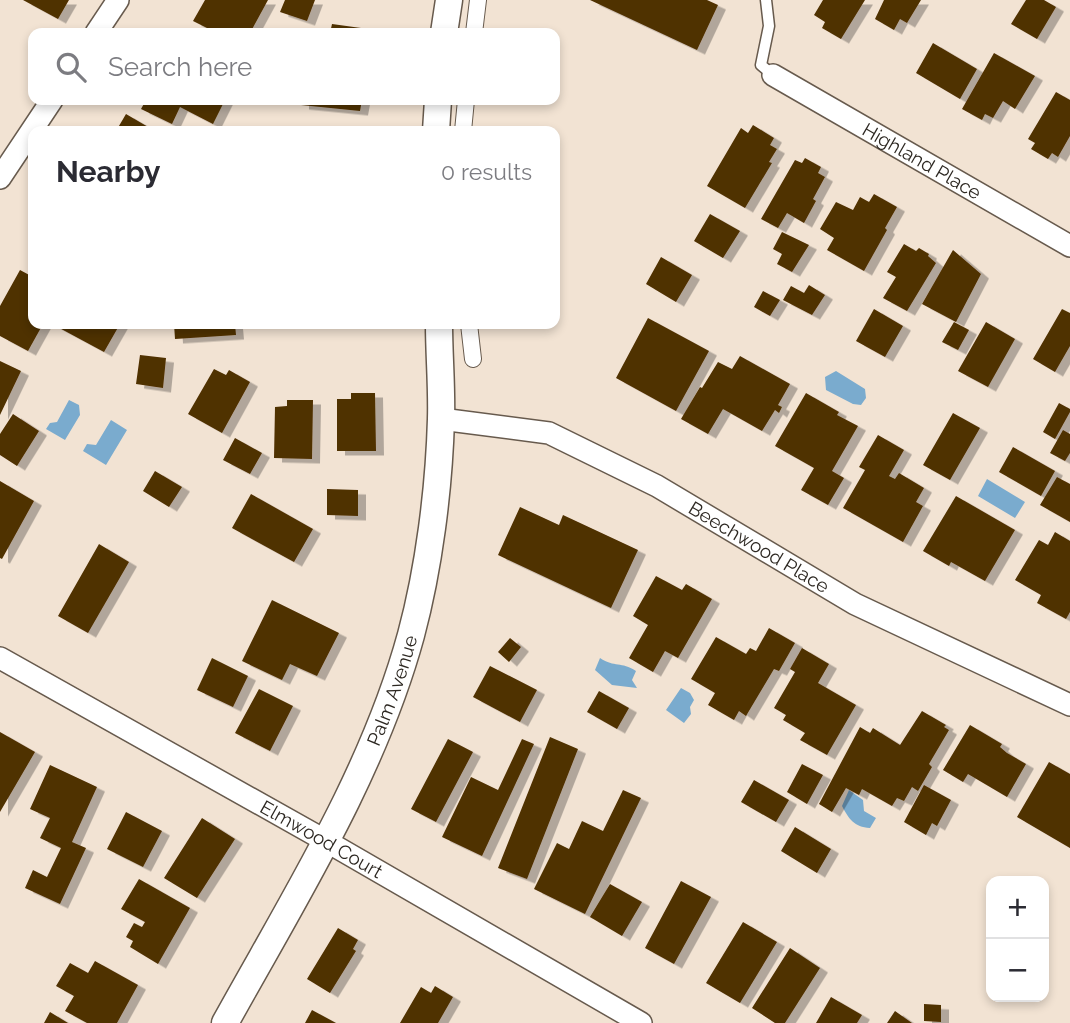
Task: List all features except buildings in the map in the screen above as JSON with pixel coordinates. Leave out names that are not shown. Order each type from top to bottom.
[{"type":"street","points":[[99,28],[118,0]]},
{"type":"street","points":[[444,28],[449,0]]},
{"type":"street","points":[[475,28],[478,0]]},
{"type":"street","name":"Highland Place","points":[[773,75],[1070,246]]},
{"type":"street","points":[[35,126],[49,105]]},
{"type":"street","points":[[436,126],[438,105]]},
{"type":"street","points":[[463,126],[466,105]]},
{"type":"street","points":[[0,178],[28,136]]},
{"type":"street","name":"Palm Avenue","points":[[225,1023],[326,841],[379,730],[411,635],[432,527],[441,419],[439,329]]},
{"type":"street","points":[[470,329],[473,359]]},
{"type":"street","name":"Beechwood Place","points":[[441,419],[549,433],[657,486],[855,604],[1070,705]]},
{"type":"street","name":"Elmwood Court","points":[[0,658],[326,841],[640,1023]]},
{"type":"lane","points":[[766,0],[769,26],[761,65],[773,75]]},
{"type":"water","points":[[836,371],[865,389],[866,398],[861,405],[853,404],[826,390],[825,377]]},
{"type":"water","points":[[69,400],[79,405],[80,415],[65,440],[46,429],[50,423],[57,422]]},
{"type":"water","points":[[111,420],[127,430],[106,465],[83,451],[87,444],[96,445]]},
{"type":"water","points":[[987,479],[1025,502],[1015,518],[978,496]]},
{"type":"water","points":[[600,658],[636,671],[632,680],[637,688],[612,685],[595,670]]},
{"type":"water","points":[[681,688],[690,693],[694,700],[690,707],[691,714],[684,723],[666,710]]},
{"type":"water","points":[[849,790],[863,800],[864,811],[876,818],[870,828],[856,824],[842,806]]}]
